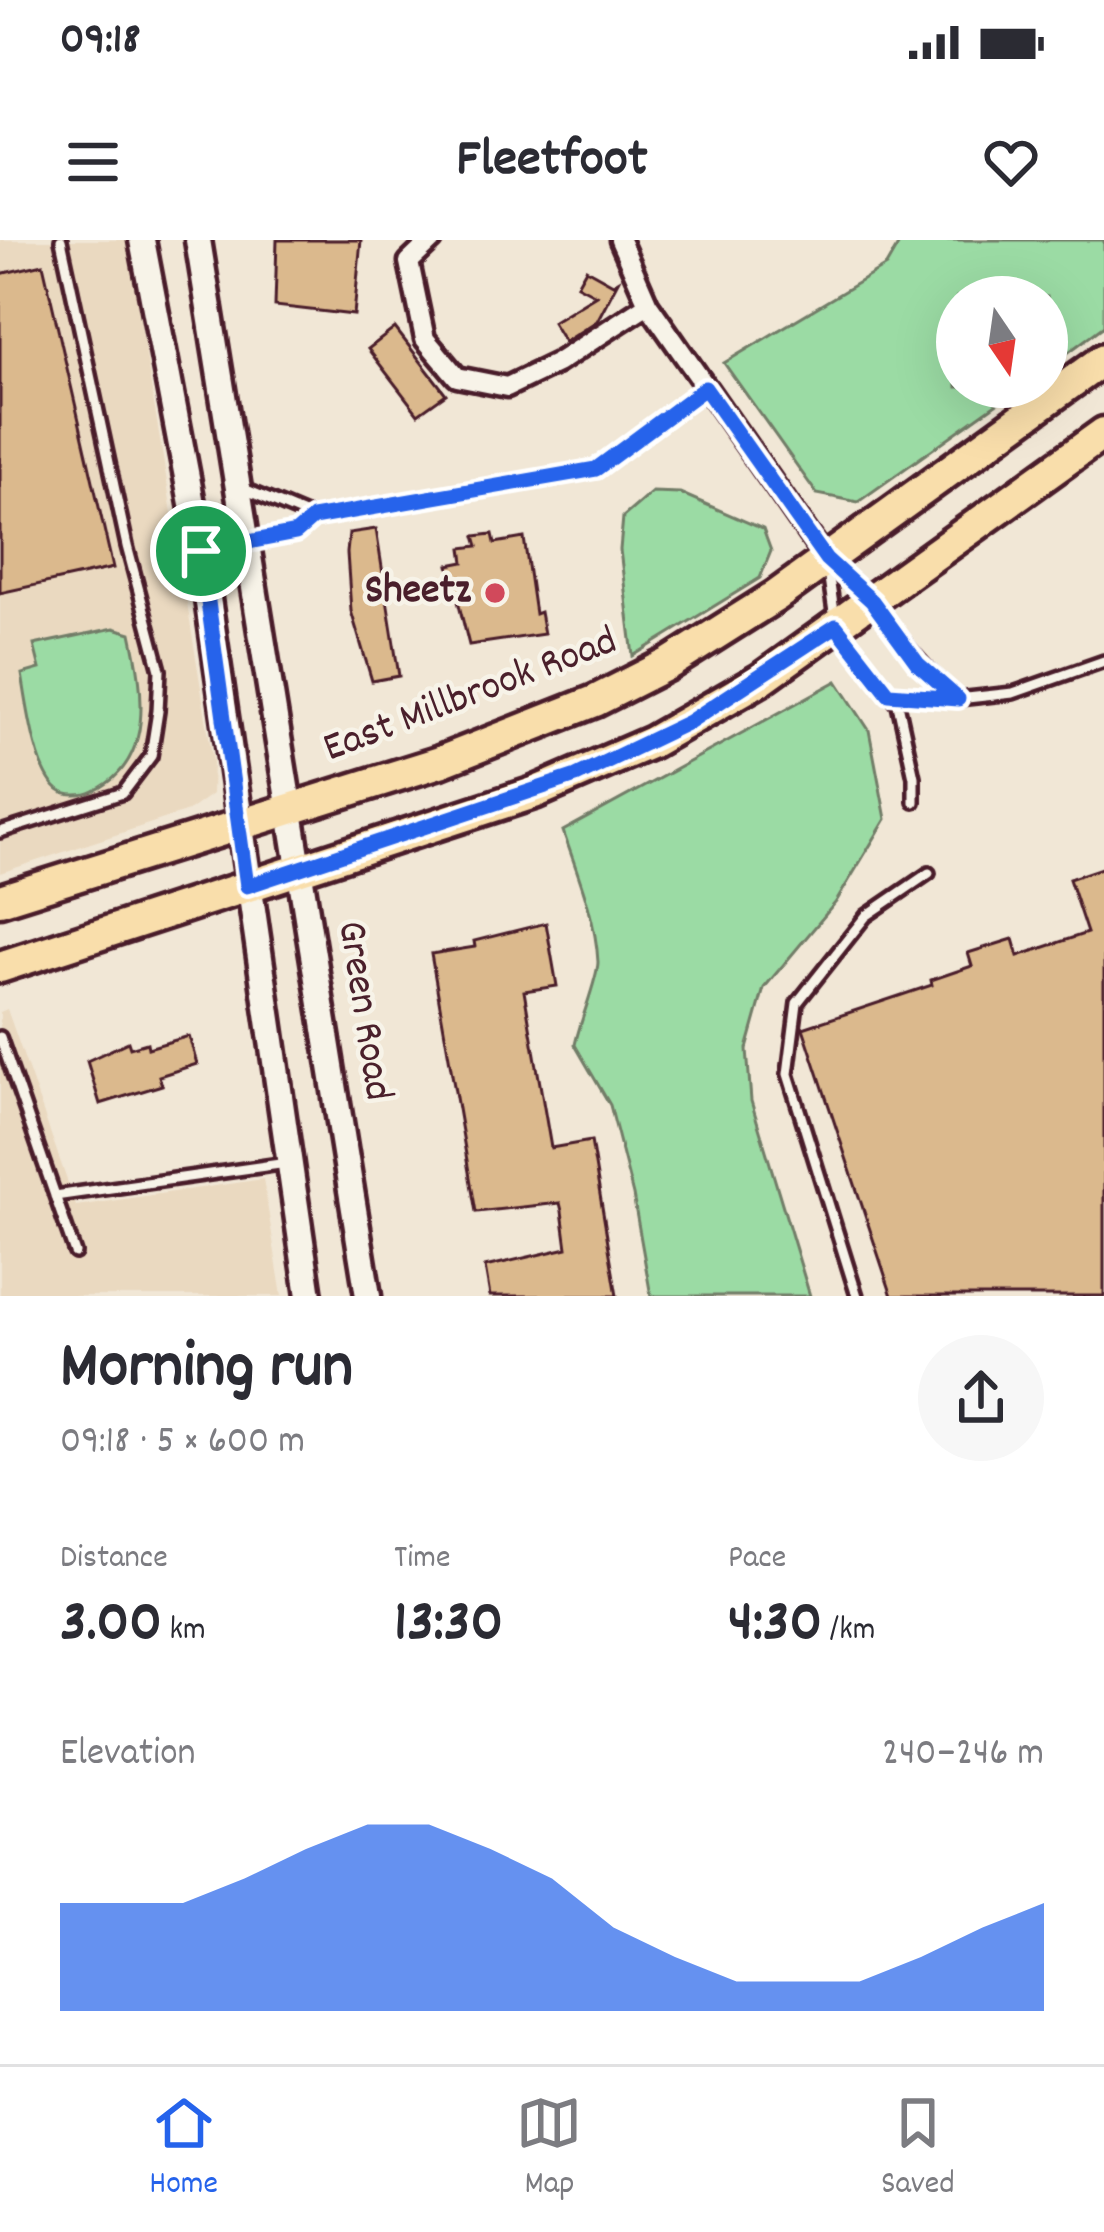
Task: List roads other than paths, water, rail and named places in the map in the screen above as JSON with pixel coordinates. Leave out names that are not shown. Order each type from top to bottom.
[{"type":"main road","name":"East Millbrook Road","points":[[0,900],[440,762],[596,701],[707,641],[1104,358]]},
{"type":"main road","points":[[0,968],[534,793],[652,742],[760,680],[1104,433]]},
{"type":"street","points":[[142,240],[201,551],[309,1296]]},
{"type":"street","name":"Green Road","points":[[198,240],[368,1296]]},
{"type":"street","points":[[432,240],[409,262],[425,339],[457,377],[506,387],[557,364],[648,304]]},
{"type":"street","points":[[620,240],[648,304],[826,559]]},
{"type":"street","points":[[201,551],[248,544]]},
{"type":"lane","points":[[0,832],[122,793],[151,756],[158,711],[160,670],[61,240]]},
{"type":"lane","points":[[238,485],[265,502],[313,518],[596,469],[705,388]]},
{"type":"lane","points":[[248,544],[296,533],[313,518]]},
{"type":"lane","points":[[826,559],[872,601],[918,664],[958,699]]},
{"type":"lane","points":[[826,559],[836,626],[898,704],[914,777],[914,802]]},
{"type":"lane","points":[[889,694],[958,699],[1013,692],[1104,661]]},
{"type":"lane","points":[[857,1296],[788,1074],[797,1003],[866,916],[929,873]]},
{"type":"lane","points":[[0,1037],[75,1253]]},
{"type":"lane","points":[[55,1196],[287,1163]]},
{"type":"place","name":"Sheetz","points":[[495,593]]}]
